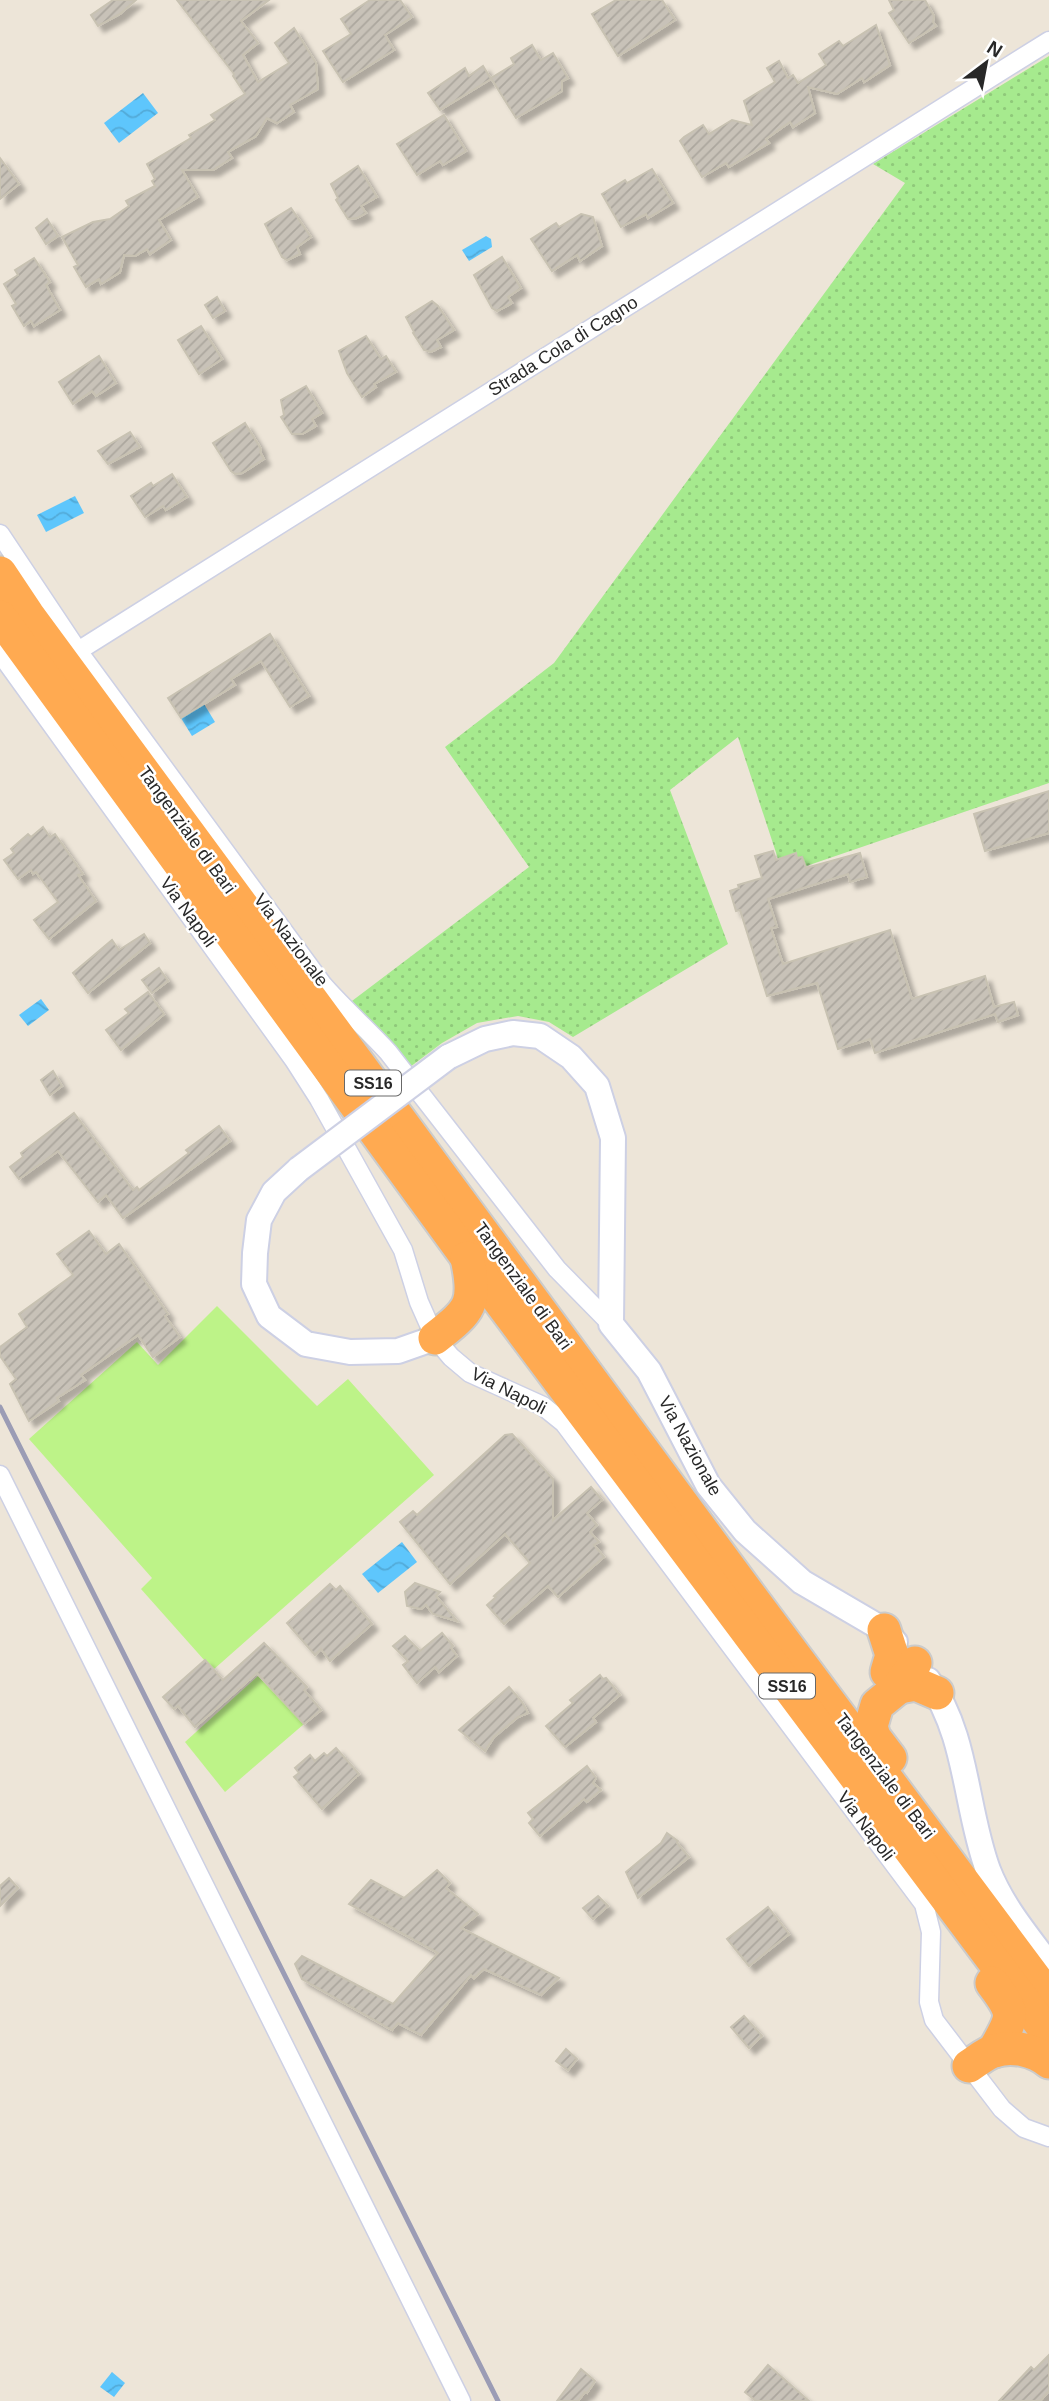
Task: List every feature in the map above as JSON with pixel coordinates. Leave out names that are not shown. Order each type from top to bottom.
[{"type":"highway","name":"Tangenziale di Bari","points":[[0,573],[747,1592],[1049,1997]]},
{"type":"highway","name":"Tangenziale di Bari","points":[[0,617],[526,1336],[1049,2035]]},
{"type":"highway","points":[[448,1328],[470,1303],[473,1285],[467,1256]]},
{"type":"highway","points":[[448,1328],[480,1314],[498,1317],[526,1336]]},
{"type":"highway","points":[[747,1592],[784,1622],[829,1682],[849,1692],[867,1692],[900,1674]]},
{"type":"highway","points":[[884,1630],[900,1674],[937,1693]]},
{"type":"highway","points":[[900,1674],[877,1705],[871,1726],[874,1737],[931,1815],[939,1847]]},
{"type":"highway","points":[[958,1913],[963,1944],[1007,2003],[1011,2018],[1008,2028],[981,2058]]},
{"type":"highway","points":[[981,2058],[1019,2049],[1035,2052],[1049,2062]]},
{"type":"street","name":"Strada Cola di Cagno","points":[[78,651],[1049,41]]},
{"type":"street","name":"Via Nazionale","points":[[0,534],[78,651],[323,985],[388,1052],[556,1269],[611,1324],[649,1371],[708,1485],[745,1531],[802,1582],[884,1630]]},
{"type":"street","name":"Via Napoli","points":[[0,653],[300,1069],[403,1250],[419,1302],[448,1328],[452,1357],[470,1373],[543,1406],[564,1423],[924,1904],[931,1932],[929,2002],[934,2020],[981,2058],[1002,2109],[1024,2128],[1049,2137]]},
{"type":"street","points":[[448,1328],[397,1352],[351,1352],[306,1344],[269,1316],[254,1284],[259,1220],[274,1192],[299,1169],[448,1057],[485,1039],[513,1033],[540,1036],[571,1057],[597,1086],[613,1138],[611,1324]]},
{"type":"street","points":[[0,1475],[461,2401]]},
{"type":"street","points":[[937,1693],[952,1726],[987,1867],[1000,1899],[1049,1965]]},
{"type":"green space","points":[[1049,56],[1049,783],[783,874],[738,737],[670,790],[728,944],[573,1037],[549,1022],[518,1016],[477,1023],[442,1043],[398,1076],[344,1007],[529,867],[445,747],[554,663],[905,183],[873,164]]},
{"type":"green space","points":[[217,1306],[317,1406],[348,1379],[434,1475],[213,1670],[141,1589],[152,1578],[29,1439],[137,1342],[158,1365]]},
{"type":"green space","points":[[258,1676],[304,1724],[225,1792],[185,1742]]},
{"type":"water","points":[[143,93],[158,113],[119,143],[104,123]]},
{"type":"water","points":[[486,236],[491,239],[492,247],[469,261],[462,250]]},
{"type":"water","points":[[75,496],[84,513],[46,532],[37,515]]},
{"type":"water","points":[[204,704],[215,722],[192,736],[181,718]]},
{"type":"water","points":[[41,999],[49,1010],[28,1026],[19,1015]]},
{"type":"water","points":[[402,1542],[417,1562],[378,1593],[362,1574]]},
{"type":"water","points":[[112,2372],[125,2383],[114,2397],[100,2387]]},
{"type":"building","points":[[113,0],[136,0],[120,14],[98,26],[91,15]]},
{"type":"building","points":[[177,0],[269,0],[241,21],[258,43],[243,55],[258,82],[289,63],[275,43],[294,28],[316,63],[318,89],[290,105],[294,112],[277,123],[267,118],[256,136],[228,152],[232,158],[213,170],[182,170],[198,197],[159,220],[171,240],[150,254],[147,249],[135,256],[124,255],[120,272],[101,284],[99,279],[86,287],[74,267],[78,265],[62,237],[93,222],[110,219],[129,206],[126,201],[155,186],[152,181],[155,179],[147,164],[191,138],[189,135],[215,120],[211,115],[245,94],[234,74]]},
{"type":"building","points":[[370,0],[400,0],[412,17],[385,35],[394,50],[343,82],[323,51],[351,34],[341,19]]},
{"type":"building","points":[[616,0],[662,0],[675,20],[618,56],[592,14]]},
{"type":"building","points":[[889,0],[925,0],[936,26],[909,43],[889,13],[894,10]]},
{"type":"building","points":[[876,25],[890,65],[864,82],[862,78],[837,94],[808,87],[815,113],[793,127],[790,122],[766,139],[769,143],[729,167],[726,163],[702,177],[680,141],[684,137],[703,125],[709,134],[732,120],[752,125],[744,101],[775,82],[767,68],[779,61],[788,78],[793,75],[798,83],[826,65],[819,54],[839,41],[843,46]]},
{"type":"building","points":[[532,45],[541,60],[553,53],[568,78],[562,81],[562,91],[516,118],[491,78],[514,64],[511,58]]},
{"type":"building","points":[[483,66],[491,79],[440,110],[428,93],[465,68],[469,76]]},
{"type":"building","points":[[444,115],[466,151],[443,165],[440,161],[417,175],[397,144]]},
{"type":"building","points":[[0,158],[19,184],[0,199]]},
{"type":"building","points":[[358,166],[377,197],[361,206],[366,213],[348,219],[336,200],[338,198],[331,184]]},
{"type":"building","points":[[652,169],[673,203],[648,218],[646,214],[621,227],[602,194],[625,180],[627,183]]},
{"type":"building","points":[[291,208],[311,237],[297,247],[300,254],[287,260],[282,257],[265,224]]},
{"type":"building","points":[[581,214],[593,217],[602,246],[580,261],[577,255],[552,271],[531,239],[556,223],[559,227]]},
{"type":"building","points":[[47,219],[58,236],[46,244],[36,228]]},
{"type":"building","points":[[502,257],[521,288],[508,297],[512,303],[497,311],[492,308],[474,275]]},
{"type":"building","points":[[34,258],[50,282],[46,285],[60,310],[34,326],[31,321],[24,326],[12,306],[16,304],[4,284],[18,275],[15,270]]},
{"type":"building","points":[[217,297],[225,311],[213,318],[205,305]]},
{"type":"building","points":[[432,301],[454,330],[437,340],[441,347],[431,352],[424,350],[406,317]]},
{"type":"building","points":[[201,326],[222,359],[199,374],[178,340]]},
{"type":"building","points":[[366,336],[381,359],[386,356],[396,372],[374,384],[376,387],[362,397],[347,373],[339,351]]},
{"type":"building","points":[[99,356],[116,383],[96,396],[92,391],[73,404],[59,382]]},
{"type":"building","points":[[306,386],[322,413],[312,419],[316,426],[302,434],[292,434],[281,417],[284,415],[281,400]]},
{"type":"building","points":[[245,423],[264,459],[242,473],[235,474],[213,443]]},
{"type":"building","points":[[130,432],[140,447],[108,464],[98,451]]},
{"type":"building","points":[[172,474],[187,497],[166,510],[163,506],[145,517],[131,496]]},
{"type":"building","points":[[270,634],[309,696],[290,707],[261,661],[231,679],[235,685],[181,718],[168,698]]},
{"type":"building","points":[[1049,791],[1049,833],[985,851],[974,814]]},
{"type":"building","points":[[43,827],[50,837],[55,834],[83,874],[78,875],[96,901],[49,939],[34,920],[58,902],[36,872],[33,874],[31,870],[18,879],[4,860],[14,853],[11,849],[28,834],[31,837]]},
{"type":"building","points":[[773,851],[776,860],[796,853],[797,858],[802,857],[806,868],[860,853],[867,877],[850,882],[848,874],[768,899],[777,927],[771,928],[783,964],[890,930],[912,999],[985,976],[994,1007],[1014,1002],[1018,1015],[998,1022],[995,1014],[875,1053],[870,1039],[838,1049],[817,983],[767,996],[740,910],[736,911],[730,891],[739,888],[738,885],[762,878],[755,856]]},
{"type":"building","points":[[144,934],[150,943],[88,993],[73,973],[112,940],[119,950]]},
{"type":"building","points":[[159,968],[168,981],[152,993],[142,980]]},
{"type":"building","points":[[148,992],[164,1014],[121,1050],[106,1030],[129,1013],[125,1009]]},
{"type":"building","points":[[53,1071],[62,1086],[50,1095],[41,1080]]},
{"type":"building","points":[[74,1113],[133,1190],[137,1187],[139,1190],[189,1153],[186,1150],[219,1126],[230,1141],[123,1218],[106,1195],[98,1202],[58,1151],[19,1179],[10,1167],[23,1157],[21,1153]]},
{"type":"building","points":[[89,1231],[106,1254],[119,1244],[168,1314],[165,1316],[180,1337],[153,1357],[138,1335],[81,1375],[85,1380],[29,1421],[10,1384],[16,1379],[0,1356],[0,1347],[27,1327],[19,1314],[73,1275],[57,1254]]},
{"type":"building","points":[[512,1434],[553,1479],[553,1520],[591,1487],[602,1500],[587,1513],[597,1525],[590,1532],[599,1542],[594,1545],[604,1557],[558,1597],[548,1586],[504,1624],[487,1605],[530,1563],[505,1534],[450,1584],[400,1522],[413,1511],[417,1515],[505,1435]]},
{"type":"building","points":[[415,1583],[440,1592],[436,1596],[457,1621],[433,1614],[426,1605],[421,1609],[407,1606],[405,1592]]},
{"type":"building","points":[[330,1584],[336,1590],[340,1586],[372,1624],[330,1661],[321,1649],[315,1655],[287,1623]]},
{"type":"building","points":[[442,1633],[453,1646],[451,1648],[457,1656],[439,1672],[435,1667],[417,1683],[403,1665],[408,1661],[393,1646],[405,1636],[420,1651]]},
{"type":"building","points":[[264,1643],[307,1687],[304,1690],[321,1710],[304,1724],[257,1673],[195,1727],[178,1706],[174,1709],[163,1697],[205,1660],[223,1680]]},
{"type":"building","points":[[600,1675],[603,1679],[606,1678],[620,1695],[593,1718],[596,1722],[565,1747],[546,1726],[573,1703],[570,1700]]},
{"type":"building","points":[[509,1687],[528,1713],[518,1717],[494,1737],[485,1751],[459,1730]]},
{"type":"building","points":[[336,1748],[359,1774],[322,1809],[294,1777],[299,1773],[295,1768],[310,1755],[315,1761]]},
{"type":"building","points":[[587,1766],[596,1778],[593,1783],[601,1790],[587,1802],[584,1799],[540,1836],[529,1823],[533,1819],[528,1813]]},
{"type":"building","points":[[667,1833],[678,1841],[689,1857],[638,1898],[626,1872],[661,1843]]},
{"type":"building","points":[[437,1870],[450,1883],[446,1888],[478,1914],[461,1928],[559,1978],[541,1995],[484,1969],[474,1978],[471,1975],[421,2035],[398,2023],[392,2030],[302,1979],[295,1964],[302,1956],[393,2004],[438,1953],[349,1904],[371,1880],[404,1898]]},
{"type":"building","points":[[9,1878],[18,1888],[0,1906],[0,1886]]},
{"type":"building","points":[[598,1896],[608,1906],[593,1919],[583,1908]]},
{"type":"building","points":[[768,1907],[789,1934],[749,1966],[727,1939]]},
{"type":"building","points":[[744,2016],[762,2036],[749,2048],[731,2027]]},
{"type":"building","points":[[566,2049],[577,2059],[568,2070],[556,2061]]},
{"type":"building","points":[[1049,2355],[1049,2391],[1040,2401],[999,2401],[1031,2367],[1034,2370]]},
{"type":"building","points":[[768,2365],[809,2401],[756,2401],[745,2392]]},
{"type":"building","points":[[581,2369],[595,2381],[587,2393],[578,2401],[557,2401]]},
{"type":"railway","points":[[0,1407],[498,2401]]}]
